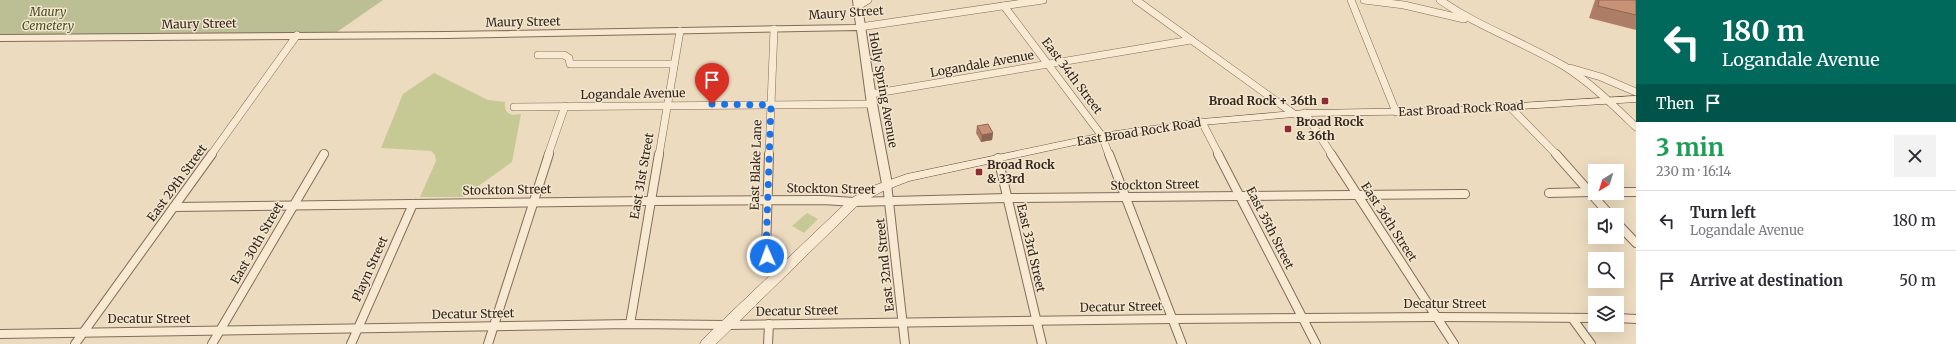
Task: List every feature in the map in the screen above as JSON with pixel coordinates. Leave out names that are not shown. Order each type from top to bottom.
[{"type":"main road","name":"East Broad Rock Road","points":[[707,344],[854,202],[869,192],[907,178],[1102,136],[1202,122],[1299,113],[1396,112],[1636,99]]},
{"type":"street","points":[[857,3],[868,0]]},
{"type":"street","name":"Maury Street","points":[[0,38],[680,31],[860,27],[1044,0]]},
{"type":"street","name":"East 36th Street","points":[[1136,0],[1191,40],[1299,113],[1357,195],[1454,344]]},
{"type":"street","points":[[1351,0],[1396,112]]},
{"type":"street","points":[[1364,0],[1422,9],[1472,22]]},
{"type":"street","points":[[1388,3],[1398,0]]},
{"type":"street","points":[[1440,0],[1472,22],[1563,66],[1601,77],[1636,92]]},
{"type":"street","name":"Holly Spring Avenue","points":[[857,3],[872,104],[888,184]]},
{"type":"street","name":"East 34th Street","points":[[1004,6],[1102,136],[1124,198],[1182,344]]},
{"type":"street","name":"East Blake Lane","points":[[774,29],[766,250],[770,260],[783,269]]},
{"type":"street","name":"East 31st Street","points":[[630,324],[680,31]]},
{"type":"street","name":"East 29th Street","points":[[76,344],[297,35]]},
{"type":"street","name":"Logandale Avenue","points":[[871,94],[1191,40]]},
{"type":"street","points":[[538,56],[564,55],[569,58],[569,64],[674,64]]},
{"type":"street","points":[[1563,66],[1595,89],[1636,127]]},
{"type":"street","name":"Logandale Avenue","points":[[514,106],[872,104]]},
{"type":"street","points":[[488,344],[532,202],[565,106]]},
{"type":"street","points":[[1510,107],[1547,143],[1588,188]]},
{"type":"street","name":"East 35th Street","points":[[1202,122],[1316,344]]},
{"type":"street","name":"East 30th Street","points":[[212,344],[324,154]]},
{"type":"street","name":"East 33rd Street","points":[[998,158],[1042,344]]},
{"type":"street","name":"East 32nd Street","points":[[888,184],[905,344]]},
{"type":"street","points":[[1549,193],[1588,192]]},
{"type":"street","points":[[1624,192],[1636,192]]},
{"type":"street","name":"Stockton Street","points":[[174,207],[768,200],[854,202],[1007,198],[1464,194]]},
{"type":"street","points":[[1598,200],[1605,208]]},
{"type":"street","name":"Playn Street","points":[[351,344],[413,204]]},
{"type":"street","points":[[1624,230],[1636,243]]},
{"type":"street","name":"Decatur Street","points":[[0,334],[84,332],[219,332],[630,324],[727,325],[1437,317],[1588,318]]},
{"type":"street","points":[[1572,318],[1591,344]]},
{"type":"street","points":[[1624,318],[1636,319]]},
{"type":"street","points":[[768,344],[769,324]]},
{"type":"green space","name":"Maury Cemetery","points":[[0,0],[383,0],[334,34],[0,38]]},
{"type":"green space","points":[[434,73],[488,100],[505,102],[508,113],[514,115],[521,114],[512,162],[463,197],[420,197],[436,161],[435,155],[431,151],[381,148],[403,94]]},
{"type":"green space","points":[[807,213],[818,219],[804,233],[792,226]]},
{"type":"building","points":[[1599,0],[1636,0],[1636,15],[1598,6]]},
{"type":"building","points":[[988,124],[993,133],[982,135],[977,126]]},
{"type":"place","name":"Broad Rock + 36th","points":[[1325,101]]},
{"type":"place","name":"Broad Rock & 36th","points":[[1288,129]]},
{"type":"place","name":"Broad Rock & 33rd","points":[[979,172]]},
{"type":"route","points":[[712,104],[771,105],[767,256]]}]
